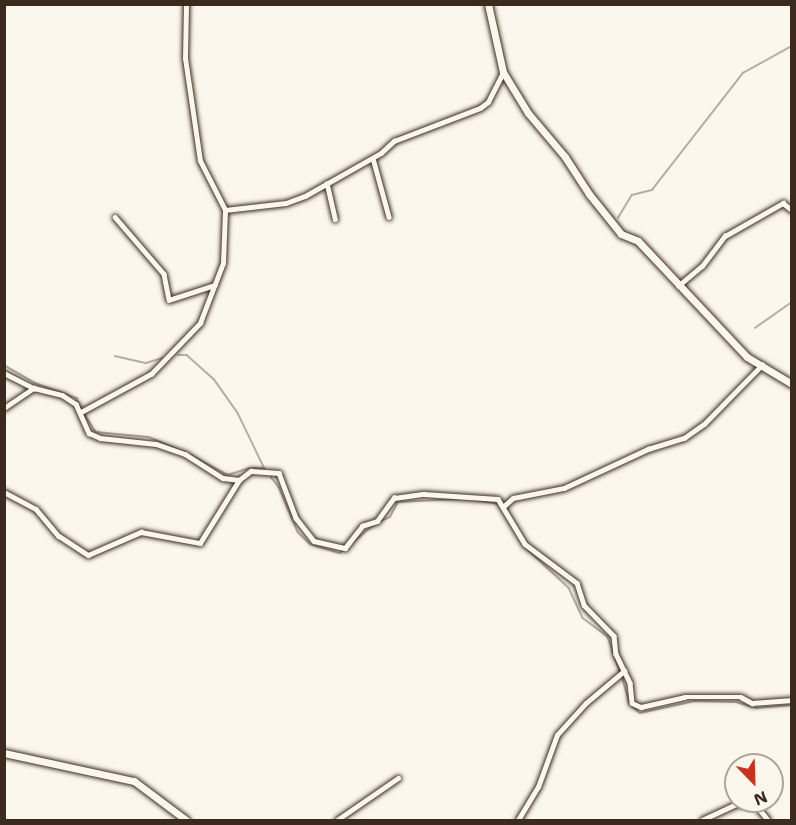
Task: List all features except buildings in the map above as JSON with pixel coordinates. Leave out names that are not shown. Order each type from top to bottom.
[{"type":"street","points":[[81,412],[151,374],[200,323],[223,264],[225,210],[200,161],[185,58],[186,4]]},
{"type":"street","points":[[488,4],[503,72],[528,113],[621,234],[638,241],[747,357],[792,384]]},
{"type":"street","points":[[225,210],[286,203],[373,158],[401,138],[448,123],[489,102],[503,72]]},
{"type":"street","points":[[373,158],[389,218]]},
{"type":"street","points":[[327,183],[335,219]]},
{"type":"street","points":[[678,286],[702,266],[725,236],[783,203],[792,210]]},
{"type":"street","points":[[115,217],[164,274],[169,300],[215,285]]},
{"type":"street","points":[[503,507],[513,498],[564,488],[648,449],[684,438],[704,424],[762,365]]},
{"type":"street","points":[[4,373],[34,388],[62,395],[81,412],[89,433],[100,438],[156,444],[185,454],[223,478],[239,480]]},
{"type":"street","points":[[4,408],[34,388]]},
{"type":"street","points":[[4,492],[36,509],[59,536],[88,555],[141,532],[200,543],[239,480],[250,471],[279,473],[296,518],[314,541],[345,548],[362,526],[377,521],[394,498],[424,494],[473,495],[498,499],[525,544],[577,583],[584,605],[614,636],[616,654],[624,671],[632,703],[641,707],[685,697],[741,697],[752,703],[792,700]]},
{"type":"street","points":[[518,820],[538,787],[557,735],[586,703],[624,671]]},
{"type":"street","points":[[4,753],[134,780],[186,820]]},
{"type":"street","points":[[337,820],[398,778]]},
{"type":"street","points":[[702,820],[738,804],[756,805],[768,820]]},
{"type":"waterway","points":[[618,218],[632,195],[652,190],[743,73],[792,46]]},
{"type":"waterway","points":[[755,328],[792,302]]},
{"type":"waterway","points":[[178,355],[187,355],[214,379],[238,413],[264,467]]},
{"type":"waterway","points":[[115,356],[146,363],[162,358]]},
{"type":"waterway","points":[[4,365],[35,383],[77,398],[81,408]]},
{"type":"waterway","points":[[85,415],[96,432],[149,437],[185,452]]},
{"type":"waterway","points":[[191,455],[228,475],[249,468],[265,468]]},
{"type":"waterway","points":[[271,477],[279,487],[298,532],[310,544],[340,553],[375,524]]},
{"type":"waterway","points":[[379,522],[390,517],[398,502],[460,499]]},
{"type":"waterway","points":[[474,500],[498,504]]},
{"type":"waterway","points":[[524,546],[569,588],[583,618],[608,637],[620,671]]},
{"type":"waterway","points":[[622,676],[630,704],[640,713],[695,701],[736,702],[757,708],[792,705]]}]
